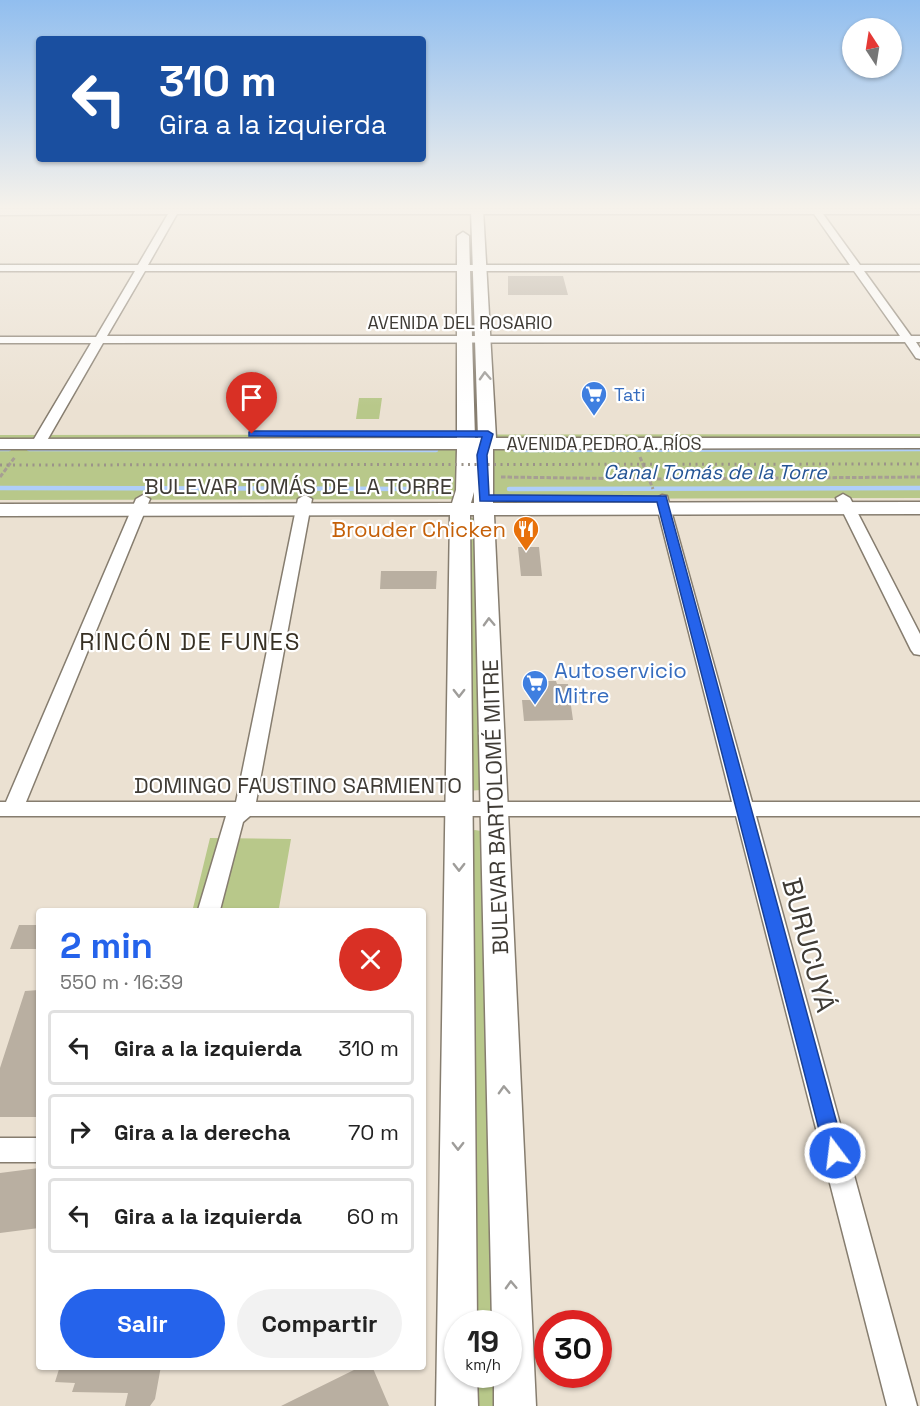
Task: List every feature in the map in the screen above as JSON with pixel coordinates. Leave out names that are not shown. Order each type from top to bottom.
[{"type":"main road","name":"BULEVAR BARTOLOMÉ MITRE","points":[[463,275],[465,439],[473,504],[495,809],[515,1406]]},
{"type":"main road","name":"BULEVAR BARTOLOMÉ MITRE","points":[[457,1406],[459,809],[473,504],[483,477],[482,455],[488,439],[480,275]]},
{"type":"main road","name":"AVENIDA PEDRO A. RÍOS","points":[[488,439],[920,434]]},
{"type":"main road","name":"AVENIDA PEDRO A. RÍOS","points":[[0,435],[42,439],[488,439],[920,443]]},
{"type":"main road","name":"AVENIDA PEDRO A. RÍOS","points":[[0,444],[42,439]]},
{"type":"main road","name":"BULEVAR TOMÁS DE LA TORRE","points":[[0,510],[140,505],[473,504],[659,497],[846,503],[920,508]]},
{"type":"main road","name":"BULEVAR TOMÁS DE LA TORRE","points":[[846,503],[920,498]]},
{"type":"main road","name":"BULEVAR TOMÁS DE LA TORRE","points":[[0,500],[140,505]]},
{"type":"street","points":[[42,439],[138,275]]},
{"type":"street","points":[[862,275],[914,339],[920,356]]},
{"type":"street","name":"AVENIDA DEL ROSARIO","points":[[0,340],[914,339]]},
{"type":"street","name":"BURUCUYÁ","points":[[659,497],[902,1406]]},
{"type":"street","points":[[846,503],[920,650]]},
{"type":"street","points":[[209,908],[234,819],[245,809],[304,504]]},
{"type":"street","points":[[7,809],[140,505]]},
{"type":"street","name":"DOMINGO FAUSTINO SARMIENTO","points":[[7,809],[920,809]]},
{"type":"street","points":[[0,1150],[36,1150]]},
{"type":"path","points":[[643,464],[659,497]]},
{"type":"path","points":[[0,477],[9,465]]},
{"type":"path","points":[[483,477],[649,479],[920,477]]},
{"type":"green space","points":[[359,398],[382,398],[379,419],[356,419]]},
{"type":"green space","points":[[920,434],[920,498],[0,500],[0,435]]},
{"type":"green space","points":[[470,518],[474,518],[480,790],[467,791]]},
{"type":"green space","points":[[481,831],[499,1310],[466,1310],[469,832]]},
{"type":"green space","points":[[210,838],[291,839],[279,908],[193,908]]},
{"type":"green space","points":[[466,1388],[500,1388],[500,1406],[466,1406]]},
{"type":"building","points":[[508,276],[563,276],[568,295],[508,295]]},
{"type":"building","points":[[518,547],[539,547],[542,576],[521,576]]},
{"type":"building","points":[[381,571],[437,571],[436,589],[380,589]]},
{"type":"building","points":[[529,681],[556,681],[557,684],[568,684],[573,720],[524,721],[522,700],[531,700]]},
{"type":"building","points":[[19,925],[36,925],[36,949],[10,949]]},
{"type":"building","points":[[36,990],[36,1117],[0,1117],[0,1068],[25,991]]},
{"type":"building","points":[[36,1168],[36,1228],[0,1233],[0,1173]]},
{"type":"building","points":[[59,1370],[160,1370],[155,1399],[150,1406],[125,1406],[128,1393],[72,1392],[75,1383],[55,1382]]},
{"type":"building","points":[[354,1370],[374,1370],[389,1406],[281,1406]]},
{"type":"waterway","points":[[0,449],[9,449]]},
{"type":"waterway","points":[[29,449],[436,450]]},
{"type":"waterway","points":[[515,450],[920,449]]},
{"type":"waterway","name":"Canal Tomás de la Torre","points":[[0,488],[433,489]]},
{"type":"waterway","name":"Canal Tomás de la Torre","points":[[509,489],[920,488]]},
{"type":"railway","points":[[0,465],[920,464]]},
{"type":"place","name":"Tati","points":[[594,417]]},
{"type":"place","name":"Brouder Chicken","points":[[526,552]]},
{"type":"place","name":"Autoservicio Mitre","points":[[535,706]]},
{"type":"district","name":"RINCÓN DE FUNES","points":[[190,641]]},
{"type":"route","points":[[252,434],[488,434],[482,455],[484,498],[662,499],[835,1153]]}]
